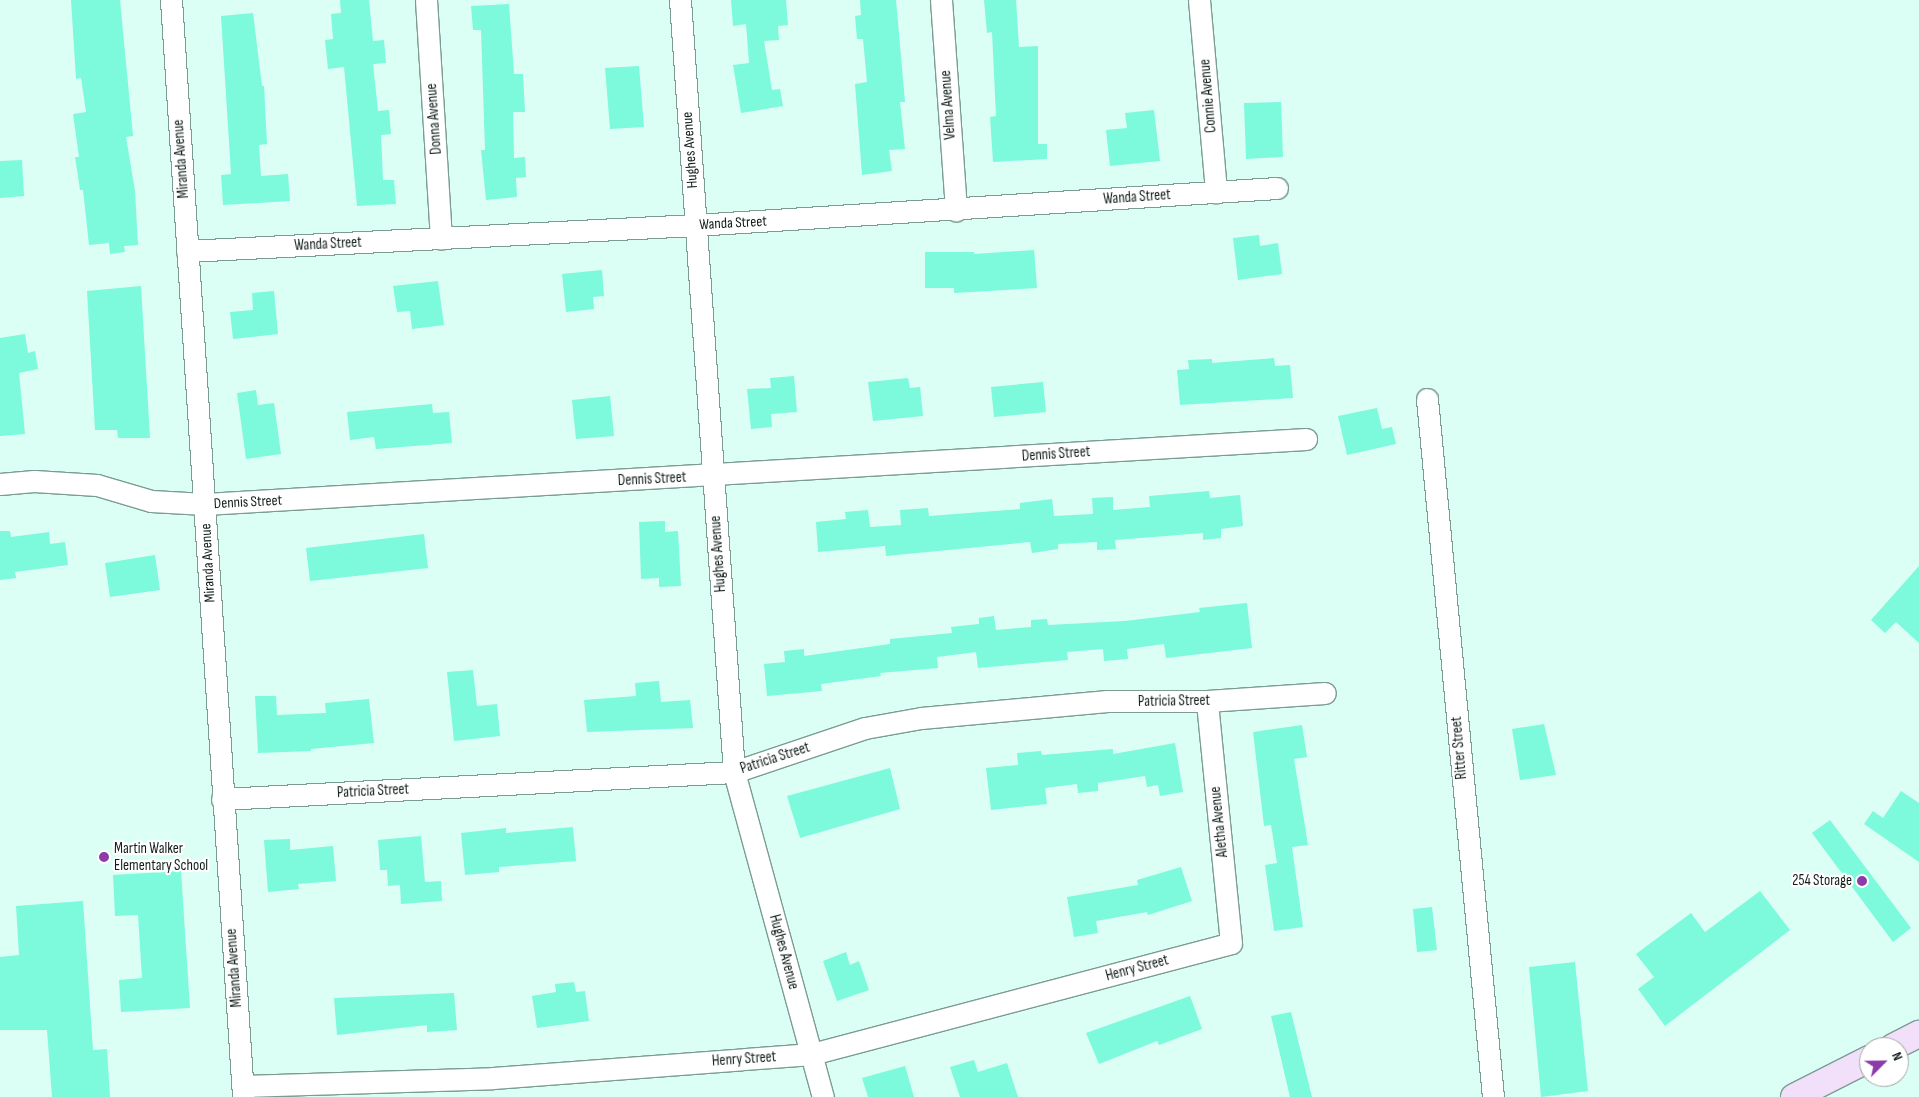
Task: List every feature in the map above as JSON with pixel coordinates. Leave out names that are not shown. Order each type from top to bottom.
[{"type":"main road","points":[[1794,1097],[1859,1064]]},
{"type":"street","name":"Miranda Avenue","points":[[171,0],[205,504],[222,799],[243,1091]]},
{"type":"street","name":"Donna Avenue","points":[[426,0],[442,239]]},
{"type":"street","name":"Hughes Avenue","points":[[680,0],[734,772],[823,1097]]},
{"type":"street","name":"Velma Avenue","points":[[941,0],[956,210]]},
{"type":"street","name":"Connie Avenue","points":[[1199,0],[1216,192]]},
{"type":"street","name":"Wanda Street","points":[[187,251],[442,239],[956,210],[1277,188]]},
{"type":"street","name":"Ritter Street","points":[[1427,399],[1493,1097]]},
{"type":"street","name":"Dennis Street","points":[[0,484],[34,481],[97,485],[151,501],[205,504],[712,476],[1306,439]]},
{"type":"street","name":"Patricia Street","points":[[222,799],[734,772],[865,728],[921,718],[1107,701],[1207,701],[1325,693]]},
{"type":"street","name":"Aletha Avenue","points":[[1207,701],[1231,943]]},
{"type":"street","name":"Henry Street","points":[[243,1091],[494,1088],[812,1054],[1231,943]]},
{"type":"building","points":[[71,0],[120,0],[133,136],[126,137],[135,191],[138,245],[124,246],[125,252],[110,254],[109,243],[89,245],[83,190],[80,190],[75,157],[79,157],[73,114],[86,112],[81,78],[76,79]]},
{"type":"building","points":[[340,0],[369,0],[373,41],[384,40],[386,63],[373,64],[378,111],[389,110],[391,134],[381,135],[383,180],[394,180],[396,204],[357,206],[344,67],[328,69],[325,40],[333,39],[331,14],[341,13]]},
{"type":"building","points":[[731,0],[786,0],[788,25],[778,26],[779,40],[764,41],[772,90],[780,89],[783,106],[741,113],[733,65],[749,63],[746,24],[733,26]]},
{"type":"building","points":[[860,0],[896,0],[905,102],[900,102],[905,149],[889,150],[892,171],[862,175],[855,84],[867,82],[863,39],[857,39],[855,16],[861,15]]},
{"type":"building","points":[[984,0],[1016,0],[1019,47],[1038,46],[1038,144],[1047,144],[1047,159],[993,162],[990,117],[996,116],[992,32],[987,33]]},
{"type":"building","points":[[509,4],[514,74],[523,74],[525,112],[513,112],[514,158],[525,157],[526,177],[516,178],[517,197],[486,200],[481,150],[485,150],[481,30],[473,30],[471,6]]},
{"type":"building","points":[[253,13],[262,86],[264,86],[267,144],[259,145],[261,176],[288,174],[290,201],[223,205],[221,175],[231,174],[221,16]]},
{"type":"building","points":[[639,66],[644,127],[610,129],[605,68]]},
{"type":"building","points":[[1281,102],[1283,157],[1246,159],[1244,103]]},
{"type":"building","points":[[1154,110],[1160,161],[1110,166],[1106,130],[1127,128],[1125,113]]},
{"type":"building","points":[[22,160],[24,196],[0,198],[0,161]]},
{"type":"building","points":[[1259,235],[1260,246],[1278,243],[1282,274],[1238,280],[1233,238]]},
{"type":"building","points":[[1034,250],[1037,288],[954,293],[954,288],[925,288],[925,252],[974,252],[974,254]]},
{"type":"building","points":[[602,270],[604,296],[593,297],[594,309],[566,312],[562,274]]},
{"type":"building","points":[[438,281],[444,325],[412,329],[410,311],[397,312],[393,286]]},
{"type":"building","points":[[141,286],[150,438],[118,438],[117,430],[95,430],[87,291]]},
{"type":"building","points":[[274,291],[278,334],[233,339],[230,312],[253,310],[252,293]]},
{"type":"building","points":[[25,334],[28,353],[35,351],[38,369],[19,373],[25,434],[0,436],[0,338]]},
{"type":"building","points":[[1274,358],[1275,366],[1290,365],[1293,398],[1180,405],[1177,370],[1189,369],[1188,360],[1212,359],[1212,363]]},
{"type":"building","points":[[794,376],[797,412],[771,414],[772,427],[751,429],[747,389],[771,388],[770,378]]},
{"type":"building","points":[[908,378],[910,388],[920,387],[923,416],[873,421],[868,382]]},
{"type":"building","points":[[1043,382],[1046,412],[994,417],[991,387]]},
{"type":"building","points":[[256,390],[258,405],[274,403],[281,454],[246,459],[237,393]]},
{"type":"building","points":[[610,396],[614,436],[576,439],[572,400]]},
{"type":"building","points":[[432,404],[433,413],[449,412],[452,443],[376,449],[374,437],[350,440],[347,412]]},
{"type":"building","points":[[1377,408],[1382,429],[1392,427],[1396,444],[1347,455],[1338,416]]},
{"type":"building","points":[[1209,491],[1210,498],[1240,495],[1243,526],[1221,529],[1221,538],[1203,540],[1203,533],[1115,540],[1116,549],[1097,550],[1097,542],[1058,544],[1058,549],[1032,553],[1030,542],[886,556],[885,546],[818,552],[816,522],[846,519],[845,512],[868,510],[870,527],[901,525],[900,510],[928,508],[929,516],[1020,509],[1020,503],[1052,499],[1054,516],[1093,514],[1092,498],[1113,497],[1113,510],[1150,507],[1149,496]]},
{"type":"building","points":[[665,521],[665,532],[678,531],[681,586],[659,587],[659,578],[641,579],[639,522]]},
{"type":"building","points":[[0,531],[10,531],[11,537],[49,532],[50,544],[65,542],[68,565],[15,572],[16,578],[0,580]]},
{"type":"building","points":[[424,534],[428,568],[310,581],[306,548]]},
{"type":"building","points":[[155,555],[160,590],[110,597],[105,563]]},
{"type":"building","points":[[1919,566],[1919,643],[1896,622],[1885,633],[1871,620]]},
{"type":"building","points":[[1247,603],[1252,648],[1166,658],[1164,644],[1127,649],[1128,659],[1104,661],[1103,649],[1067,652],[1068,660],[978,668],[976,652],[937,657],[938,668],[880,673],[881,676],[821,684],[822,691],[767,696],[764,664],[785,662],[784,651],[804,649],[804,656],[890,644],[890,639],[952,633],[951,627],[979,624],[979,618],[994,616],[996,630],[1031,627],[1031,620],[1047,619],[1048,625],[1125,621],[1200,612],[1199,608]]},
{"type":"building","points":[[473,670],[477,706],[497,704],[500,736],[454,741],[447,672]]},
{"type":"building","points":[[659,681],[661,702],[690,700],[693,728],[587,732],[584,700],[636,696],[635,683]]},
{"type":"building","points":[[255,696],[276,696],[277,715],[326,713],[325,703],[369,699],[374,743],[311,749],[311,751],[258,753]]},
{"type":"building","points":[[1544,724],[1556,775],[1520,780],[1512,729]]},
{"type":"building","points":[[1302,725],[1307,757],[1294,759],[1308,845],[1292,847],[1303,927],[1274,931],[1265,865],[1277,863],[1271,825],[1264,826],[1253,732]]},
{"type":"building","points":[[1175,743],[1183,792],[1160,796],[1158,785],[1147,787],[1145,776],[1098,783],[1098,791],[1078,793],[1077,784],[1045,788],[1047,804],[991,810],[986,768],[1018,765],[1017,753],[1041,751],[1042,755],[1113,749],[1113,754]]},
{"type":"building","points":[[890,768],[900,809],[800,838],[787,796]]},
{"type":"building","points":[[1901,791],[1919,803],[1919,862],[1864,824],[1873,811],[1883,818]]},
{"type":"building","name":"254 Storage","points":[[1830,820],[1911,928],[1893,942],[1812,833]]},
{"type":"building","points":[[573,827],[576,861],[499,867],[499,872],[465,875],[461,833],[506,828],[506,833]]},
{"type":"building","points":[[421,836],[425,882],[441,881],[442,901],[401,904],[400,885],[388,886],[387,870],[380,870],[378,840]]},
{"type":"building","points":[[290,839],[290,850],[333,846],[336,881],[298,884],[299,889],[268,892],[264,840]]},
{"type":"building","points":[[1181,867],[1192,901],[1148,915],[1147,912],[1096,921],[1098,933],[1074,937],[1067,897],[1138,885],[1137,880]]},
{"type":"building","points":[[181,871],[190,1008],[121,1012],[119,980],[142,978],[138,915],[115,916],[113,875]]},
{"type":"building","points":[[1760,891],[1790,930],[1665,1026],[1638,989],[1654,977],[1636,954],[1691,913],[1705,932]]},
{"type":"building","points":[[83,901],[93,1050],[107,1049],[110,1097],[52,1097],[47,1030],[0,1030],[0,957],[19,955],[16,906]]},
{"type":"building","points":[[1432,907],[1437,950],[1417,952],[1413,909]]},
{"type":"building","points":[[846,952],[850,965],[859,961],[869,990],[837,1001],[823,961]]},
{"type":"building","points":[[1575,962],[1588,1091],[1541,1097],[1529,967]]},
{"type":"building","points":[[574,982],[576,992],[585,991],[589,1021],[537,1028],[532,996],[556,992],[555,984]]},
{"type":"building","points":[[454,993],[457,1030],[427,1032],[427,1025],[337,1035],[334,998]]},
{"type":"building","points":[[1190,996],[1202,1029],[1159,1045],[1157,1041],[1099,1064],[1086,1033]]},
{"type":"building","points":[[1291,1012],[1312,1097],[1290,1097],[1271,1016]]},
{"type":"building","points":[[974,1060],[978,1072],[1007,1063],[1018,1097],[960,1097],[950,1067]]},
{"type":"building","points":[[905,1066],[914,1097],[868,1097],[862,1078]]},
{"type":"place","name":"Martin Walker Elementary School","points":[[104,857]]},
{"type":"place","name":"254 Storage","points":[[1862,881]]}]
